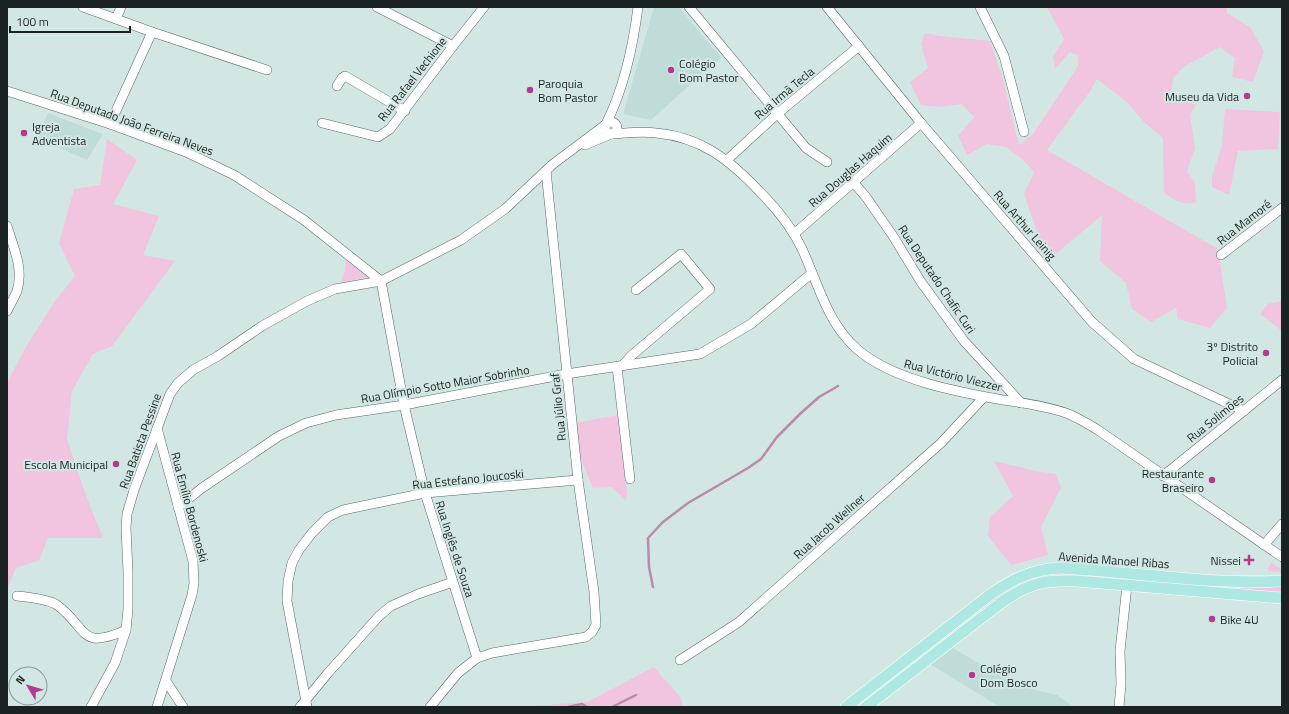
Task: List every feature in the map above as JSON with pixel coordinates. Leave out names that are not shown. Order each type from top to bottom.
[{"type":"main road","name":"Avenida Manoel Ribas","points":[[846,707],[1002,587],[1020,576],[1040,570],[1074,569],[1231,582],[1282,581]]},
{"type":"main road","name":"Avenida Manoel Ribas","points":[[866,707],[1002,602],[1029,586],[1043,582],[1062,581],[1282,598]]},
{"type":"main road","points":[[906,660],[905,667],[913,671]]},
{"type":"main road","points":[[881,680],[887,685],[886,692]]},
{"type":"street","points":[[83,7],[116,20],[267,70]]},
{"type":"street","points":[[116,20],[121,7]]},
{"type":"street","points":[[377,7],[453,46]]},
{"type":"street","name":"Rua Rafael Vechione","points":[[322,123],[378,137],[390,129],[484,7]]},
{"type":"street","points":[[381,281],[449,247],[476,230],[518,198],[569,151],[611,128],[615,106],[631,49],[638,7]]},
{"type":"street","points":[[689,7],[806,148],[827,162]]},
{"type":"street","name":"Rua Arthur Leinig","points":[[827,7],[922,123],[1092,322],[1134,359],[1244,410]]},
{"type":"street","points":[[980,7],[1004,56],[1024,132]]},
{"type":"street","points":[[110,124],[152,32]]},
{"type":"street","name":"Rua Irmã Tecla","points":[[727,160],[777,114],[859,46]]},
{"type":"street","points":[[337,86],[345,76],[405,111]]},
{"type":"street","name":"Rua Deputado João Ferreira Neves","points":[[7,91],[110,124],[186,152],[234,175],[304,220],[381,281]]},
{"type":"street","name":"Rua Douglas Haquim","points":[[794,234],[922,123]]},
{"type":"street","name":"Rua Victório Viezzer","points":[[611,128],[656,133],[681,138],[707,148],[727,160],[739,170],[764,196],[794,234],[804,252],[827,308],[842,332],[855,348],[869,359],[909,378],[984,397],[1055,410],[1077,418],[1098,430],[1282,558]]},
{"type":"street","name":"Rua Júlio Graf","points":[[477,658],[492,653],[586,637],[592,632],[596,625],[594,592],[578,480],[566,374],[546,171]]},
{"type":"street","name":"Rua Deputado Chafic Curi","points":[[854,183],[866,197],[921,282],[964,341],[1021,403]]},
{"type":"street","name":"Rua Mamoré","points":[[1221,256],[1282,208]]},
{"type":"street","points":[[7,226],[19,265],[20,276],[17,291],[7,311]]},
{"type":"street","points":[[630,479],[620,366],[710,289],[681,254],[636,290]]},
{"type":"street","name":"Rua Olímpio Sotto Maior Sobrinho","points":[[178,507],[202,488],[279,436],[306,423],[336,415],[404,405],[566,374],[700,354],[751,324],[812,273]]},
{"type":"street","name":"Rua Inglês de Souza","points":[[381,281],[404,405],[425,493],[477,658]]},
{"type":"street","name":"Rua Batista Pessine","points":[[91,707],[115,663],[126,630],[128,609],[127,514],[156,428],[170,394],[178,383],[193,370],[218,356],[262,326],[307,301],[335,289],[381,281]]},
{"type":"street","name":"Rua Solimões","points":[[1163,476],[1282,380]]},
{"type":"street","name":"Rua Jacob Wellner","points":[[680,660],[739,622],[941,443],[984,397]]},
{"type":"street","name":"Rua Emílio Bordenoski","points":[[156,428],[193,561],[194,583],[157,707]]},
{"type":"street","name":"Rua Estefano Joucoski","points":[[304,705],[287,601],[288,581],[292,563],[299,550],[312,533],[328,517],[343,510],[425,493],[578,480]]},
{"type":"street","points":[[1264,545],[1282,524]]},
{"type":"street","points":[[304,705],[328,673],[387,609],[418,594],[453,582]]},
{"type":"street","points":[[1120,707],[1121,644],[1127,586]]},
{"type":"street","points":[[17,596],[29,597],[55,604],[82,632],[95,639],[110,637],[126,630]]},
{"type":"street","points":[[430,707],[458,673],[477,658]]},
{"type":"street","points":[[166,681],[183,707]]},
{"type":"shaded area","name":"Colégio Bom Pastor","points":[[654,7],[679,7],[721,58],[651,120],[624,114],[624,111]]},
{"type":"shaded area","points":[[1047,7],[1227,7],[1227,13],[1250,27],[1264,51],[1253,82],[1232,77],[1235,58],[1220,47],[1185,66],[1173,78],[1171,95],[1196,105],[1190,114],[1195,148],[1187,171],[1195,183],[1196,202],[1183,203],[1164,193],[1163,138],[1144,122],[1127,102],[1097,79],[1091,90],[1047,150],[1218,249],[1227,308],[1210,328],[1178,319],[1176,308],[1151,322],[1132,309],[1126,283],[1100,261],[1102,215],[1045,263],[1042,246],[1024,194],[1034,172],[1024,161],[1006,147],[987,144],[967,155],[958,136],[974,117],[962,104],[941,107],[921,105],[910,82],[928,68],[921,44],[925,33],[990,41],[1003,80],[1019,145],[1033,134],[1078,66],[1078,56],[1070,52],[1055,69],[1053,57],[1064,39]]},
{"type":"shaded area","points":[[1225,109],[1280,112],[1278,149],[1238,151],[1229,195],[1212,187],[1212,177],[1222,145]]},
{"type":"shaded area","points":[[48,113],[103,134],[87,160],[37,138]]},
{"type":"shaded area","points":[[107,139],[137,160],[113,204],[159,216],[143,255],[175,261],[112,346],[93,354],[72,391],[67,439],[85,493],[103,538],[48,538],[39,560],[16,568],[7,589],[7,383],[24,350],[55,301],[75,276],[59,243],[74,189],[100,185]]},
{"type":"shaded area","points":[[346,260],[370,277],[341,282],[345,271]]},
{"type":"shaded area","points":[[1282,301],[1282,331],[1260,314],[1268,304]]},
{"type":"shaded area","points":[[618,415],[627,491],[626,501],[612,487],[593,488],[579,454],[575,423]]},
{"type":"shaded area","points":[[994,461],[1035,471],[1056,474],[1061,488],[1041,527],[1048,555],[1011,565],[988,536],[990,517],[1013,496]]},
{"type":"shaded area","points":[[1271,562],[1282,570],[1282,572],[1267,571]]},
{"type":"shaded area","points":[[1059,573],[1060,575],[1058,577],[1029,581],[1015,586],[982,609],[982,607],[1016,583],[1038,576]]},
{"type":"shaded area","points":[[1067,573],[1137,579],[1138,581],[1067,577]]},
{"type":"shaded area","points":[[1282,585],[1282,594],[1240,589],[1241,586]]},
{"type":"shaded area","name":"Colégio Dom Bosco","points":[[953,648],[1015,685],[1057,695],[1074,707],[1000,707],[930,664]]},
{"type":"shaded area","points":[[654,667],[681,698],[683,707],[514,707],[587,702]]},
{"type":"waterway","points":[[653,587],[649,567],[648,538],[663,522],[688,503],[761,459],[777,437],[801,413],[819,397],[838,386]]},
{"type":"waterway","points":[[612,707],[636,695]]},
{"type":"waterway","points":[[568,707],[582,704],[587,707]]},
{"type":"place","name":"Colégio Bom Pastor","points":[[671,70]]},
{"type":"place","name":"Paroquia Bom Pastor","points":[[530,90]]},
{"type":"place","name":"Museu da Vida","points":[[1247,96]]},
{"type":"place","name":"Igreja Adventista","points":[[24,133]]},
{"type":"place","name":"3º Distrito Policial","points":[[1266,353]]},
{"type":"place","name":"Escola Municipal","points":[[116,464]]},
{"type":"place","name":"Restaurante Braseiro","points":[[1212,480]]},
{"type":"place","name":"Nissei","points":[[1249,560]]},
{"type":"place","name":"Bike 4U","points":[[1212,619]]},
{"type":"place","name":"Colégio Dom Bosco","points":[[972,675]]}]
